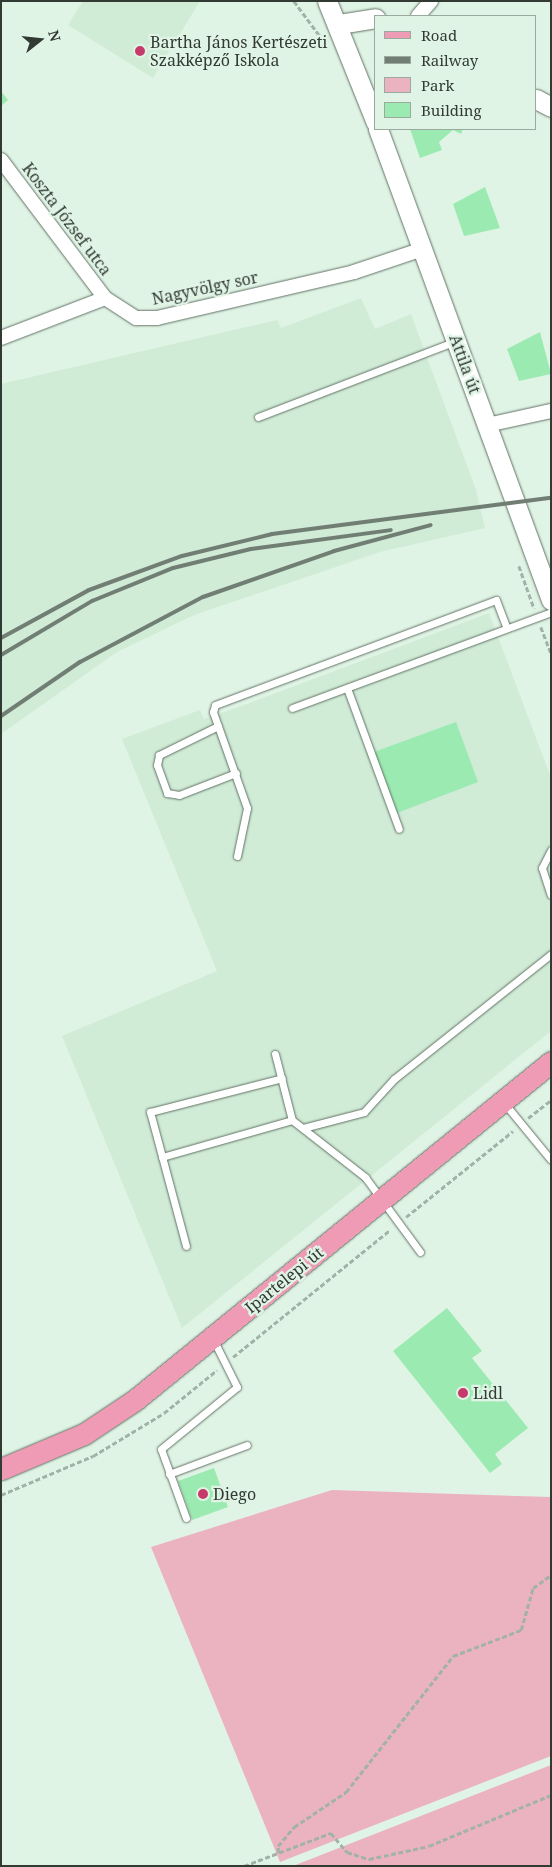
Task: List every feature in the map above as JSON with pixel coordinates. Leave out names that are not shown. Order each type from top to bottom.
[{"type":"main road","points":[[327,1],[339,24],[374,119]]},
{"type":"main road","points":[[339,24],[374,18]]},
{"type":"main road","points":[[537,100],[551,107]]},
{"type":"main road","name":"Attila út","points":[[378,130],[551,600]]},
{"type":"main road","name":"Ipartelepi út","points":[[1,1469],[99,1425],[212,1338],[550,1063]]},
{"type":"street","points":[[419,15],[431,1]]},
{"type":"street","name":"Koszta József utca","points":[[1,160],[105,298]]},
{"type":"street","name":"Nagyvölgy sor","points":[[105,298],[136,318],[157,318],[354,272],[422,249]]},
{"type":"street","points":[[1,338],[105,298]]},
{"type":"street","points":[[487,426],[551,411]]},
{"type":"lane","points":[[258,417],[456,341]]},
{"type":"lane","points":[[237,856],[247,808],[213,712],[219,703],[496,600],[506,626]]},
{"type":"lane","points":[[292,708],[506,626],[551,612]]},
{"type":"lane","points":[[347,688],[399,830]]},
{"type":"lane","points":[[218,726],[159,755],[157,765],[167,793],[179,795],[236,773]]},
{"type":"lane","points":[[551,850],[542,868],[551,895]]},
{"type":"lane","points":[[303,1128],[364,1112],[394,1079],[551,954]]},
{"type":"lane","points":[[275,1054],[292,1120],[365,1177],[420,1252]]},
{"type":"lane","points":[[186,1246],[150,1112],[282,1078]]},
{"type":"lane","points":[[503,1102],[551,1160]]},
{"type":"lane","points":[[162,1157],[292,1120]]},
{"type":"lane","points":[[186,1518],[168,1474],[161,1449],[237,1387],[212,1338]]},
{"type":"lane","points":[[168,1474],[247,1445]]},
{"type":"path","points":[[1,1495],[93,1456],[164,1413],[551,1100]]},
{"type":"path","points":[[278,1853],[278,1846],[294,1827],[346,1792],[453,1656],[522,1630],[533,1588],[551,1575]]},
{"type":"path","points":[[244,1866],[331,1833],[347,1852],[370,1859],[429,1846],[551,1795]]},
{"type":"shaded area","name":"Bartha János Kertészeti Szakképző Iskola","points":[[83,1],[200,1],[153,78],[68,25]]},
{"type":"shaded area","points":[[361,298],[375,329],[411,314],[476,490],[485,528],[380,552],[194,615],[117,652],[1,734],[1,384],[277,320],[281,328]]},
{"type":"shaded area","points":[[489,613],[551,778],[551,1031],[182,1328],[62,1036],[217,971],[122,739],[200,710],[204,719]]},
{"type":"green space","points":[[332,1490],[551,1497],[551,1756],[280,1862],[151,1547]]},
{"type":"green space","points":[[551,1765],[551,1866],[293,1866]]},
{"type":"building","points":[[1,91],[8,100],[1,106]]},
{"type":"building","points":[[410,130],[453,130],[439,142],[442,150],[420,158]]},
{"type":"building","points":[[453,130],[463,130],[461,134]]},
{"type":"building","points":[[485,187],[500,228],[464,236],[453,204]]},
{"type":"building","points":[[540,332],[551,374],[519,381],[507,349]]},
{"type":"building","points":[[456,722],[478,782],[397,813],[374,752]]},
{"type":"building","name":"Lidl","points":[[447,1308],[482,1351],[472,1358],[528,1428],[495,1454],[502,1464],[490,1473],[393,1351]]},
{"type":"building","name":"Diego","points":[[214,1468],[228,1507],[192,1520],[178,1481]]},
{"type":"railway","points":[[1,638],[89,590],[182,556],[272,534],[551,498]]},
{"type":"railway","points":[[1,716],[80,662],[203,597],[334,551],[431,525]]},
{"type":"railway","points":[[1,655],[92,601],[173,568],[251,549],[391,530]]},
{"type":"place","name":"Bartha János Kertészeti Szakképző Iskola","points":[[140,51]]},
{"type":"place","name":"Lidl","points":[[463,1393]]},
{"type":"place","name":"Diego","points":[[203,1494]]}]
